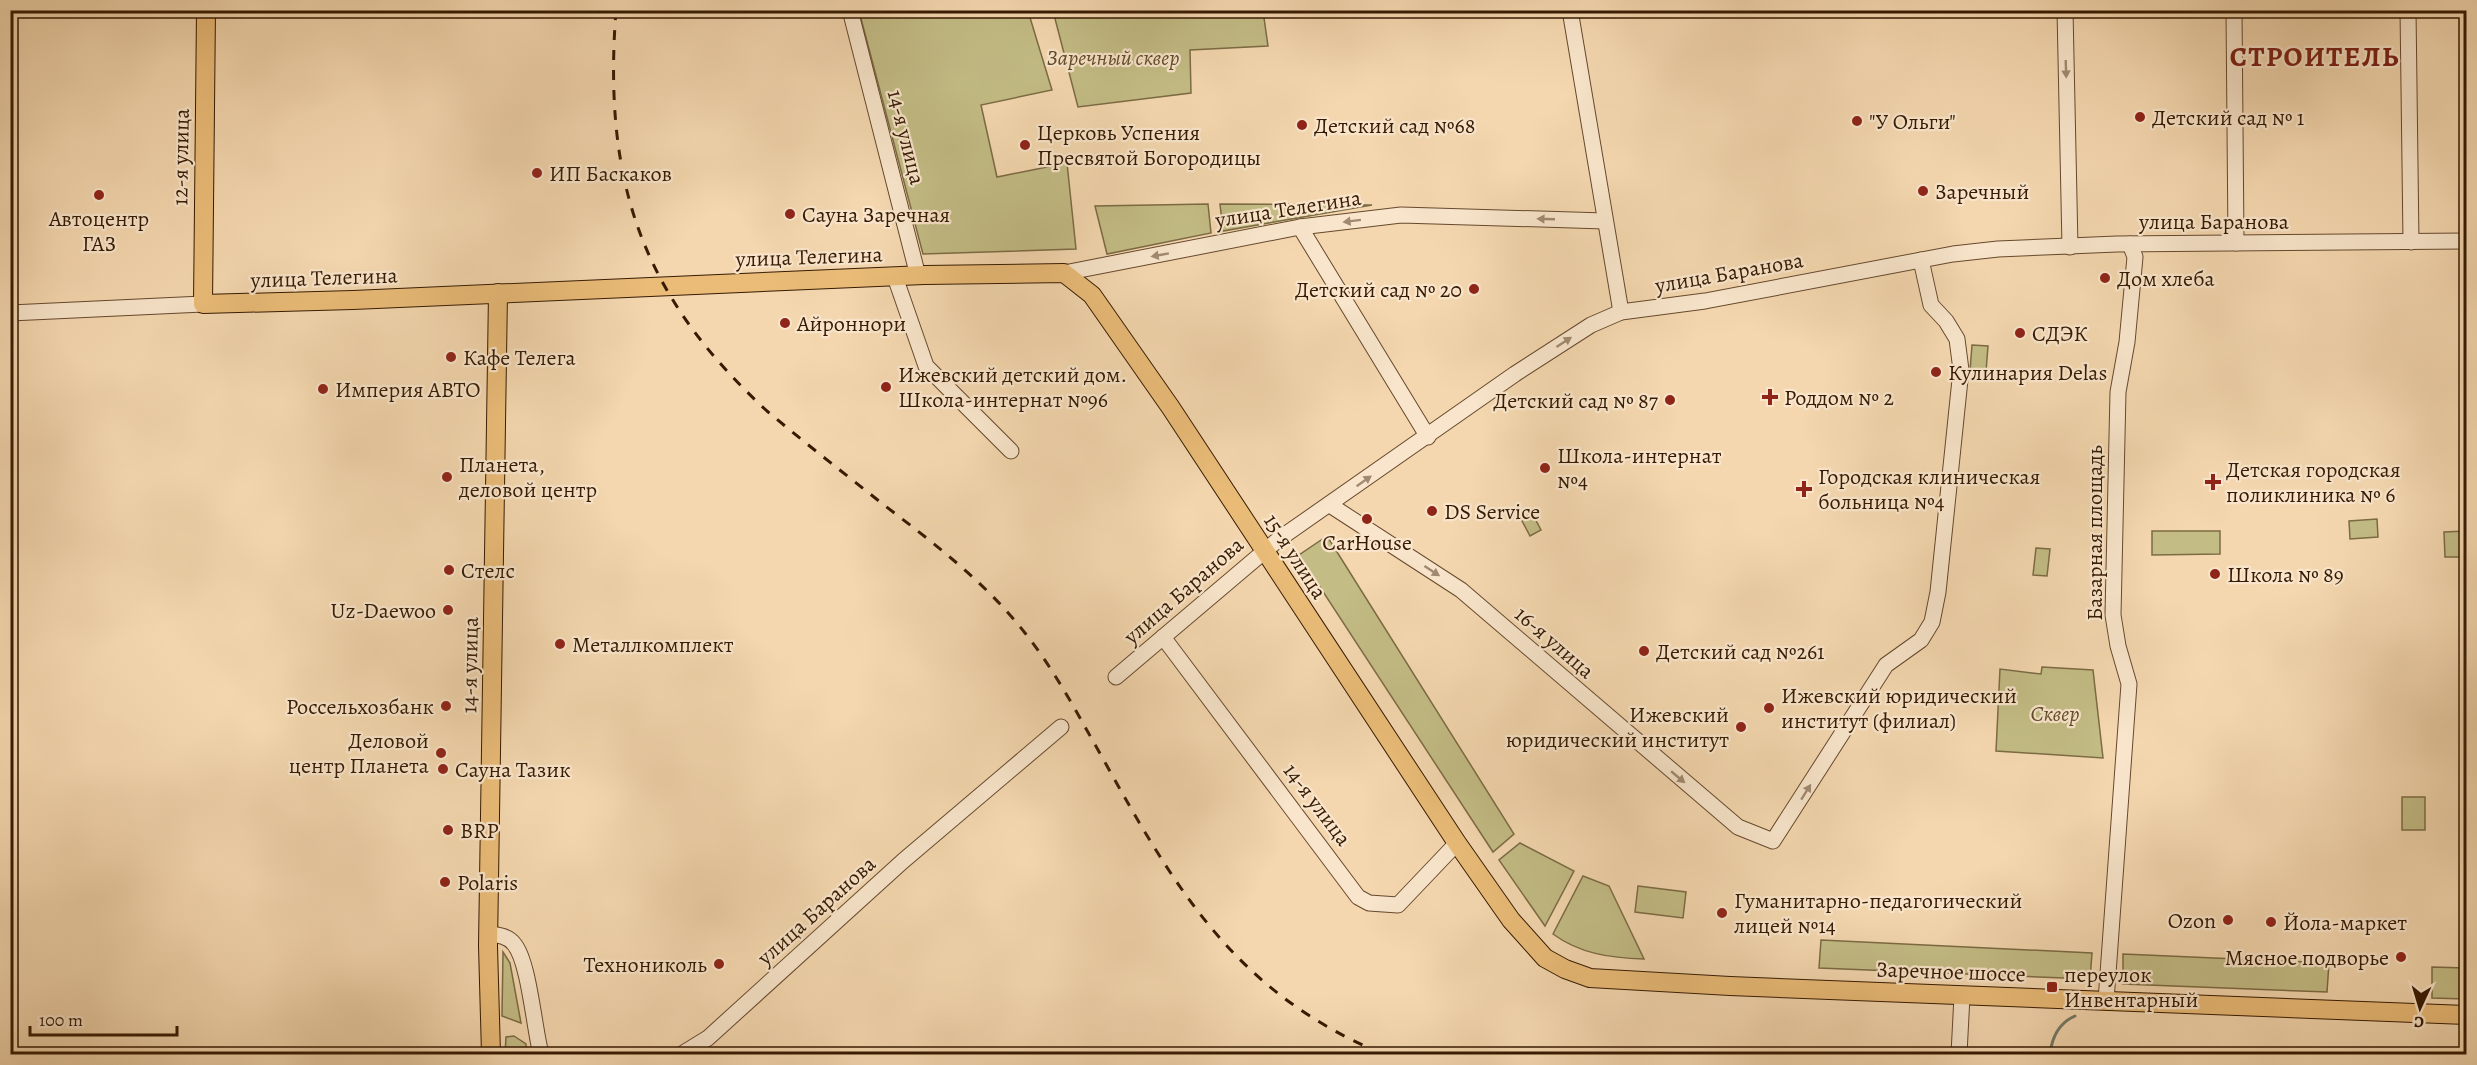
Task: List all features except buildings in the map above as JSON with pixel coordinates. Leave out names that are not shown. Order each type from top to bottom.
[{"type":"main road","name":"12-я улица","points":[[202,304],[206,10]]},
{"type":"main road","name":"улица Телегина","points":[[202,304],[918,276],[1064,273]]},
{"type":"main road","name":"15-я улица","points":[[1064,273],[1092,295],[1171,408],[1479,873]]},
{"type":"main road","name":"14-я улица","points":[[486,1047],[498,293]]},
{"type":"main road","name":"Заречное шоссе","points":[[1479,873],[1511,920],[1545,958],[1565,969],[1590,978],[1962,996],[2466,1015]]},
{"type":"street","name":"14-я улица","points":[[850,10],[918,276]]},
{"type":"street","points":[[1570,10],[1621,312]]},
{"type":"street","points":[[2065,10],[2070,247]]},
{"type":"street","points":[[2234,10],[2236,243]]},
{"type":"street","points":[[2408,10],[2411,242]]},
{"type":"street","name":"улица Телегина","points":[[1064,273],[1300,227],[1401,215],[1605,221]]},
{"type":"street","points":[[1300,227],[1428,437]]},
{"type":"street","name":"улица Баранова","points":[[1116,677],[1264,550],[1515,374],[1591,325],[1621,312],[1705,300],[1921,260],[1998,249],[2130,244],[2466,241]]},
{"type":"street","name":"Базарная площадь","points":[[2106,1001],[2129,684],[2118,646],[2113,615],[2118,392],[2127,342],[2135,256],[2130,244]]},
{"type":"street","name":"16-я улица","points":[[1330,505],[1461,590],[1738,827],[1773,841],[1886,665],[1920,640],[1932,622],[1938,592],[1961,370],[1957,339],[1947,321],[1931,305],[1921,260]]},
{"type":"street","points":[[895,277],[926,366],[1011,451]]},
{"type":"street","name":"улица Телегина","points":[[10,313],[202,304]]},
{"type":"street","name":"14-я улица","points":[[1163,637],[1358,897],[1369,903],[1398,905],[1457,843]]},
{"type":"street","name":"улица Баранова","points":[[682,1054],[708,1038],[903,861],[1061,727]]},
{"type":"street","points":[[488,940],[508,938],[522,957],[542,1054]]},
{"type":"street","points":[[1959,1054],[1962,996]]},
{"type":"green space","points":[[859,11],[1028,11],[1052,90],[981,105],[997,177],[1067,163],[1076,249],[923,254]]},
{"type":"green space","name":"Заречный сквер","points":[[1053,11],[1263,11],[1268,46],[1190,50],[1191,93],[1078,107]]},
{"type":"green space","points":[[1208,204],[1211,233],[1107,254],[1095,206]]},
{"type":"green space","points":[[1220,204],[1372,205],[1223,231]]},
{"type":"green space","points":[[1972,345],[1988,346],[1986,372],[1970,371]]},
{"type":"green space","points":[[1532,513],[1541,530],[1530,536],[1521,519]]},
{"type":"green space","points":[[2377,519],[2378,537],[2350,539],[2349,521]]},
{"type":"green space","points":[[2152,531],[2220,531],[2220,554],[2152,555]]},
{"type":"green space","points":[[2466,531],[2466,557],[2445,557],[2444,532]]},
{"type":"green space","points":[[1327,536],[1514,834],[1493,852],[1299,555]]},
{"type":"green space","points":[[2036,548],[2050,549],[2047,576],[2033,575]]},
{"type":"green space","name":"Сквер","points":[[2042,667],[2093,670],[2103,758],[1996,751],[2000,669],[2041,674]]},
{"type":"green space","points":[[2402,797],[2425,797],[2425,830],[2402,830]]},
{"type":"green space","points":[[1520,843],[1574,871],[1545,926],[1499,860]]},
{"type":"green space","points":[[1583,876],[1609,886],[1644,959],[1596,954],[1563,941],[1553,934]]},
{"type":"green space","points":[[1638,886],[1686,892],[1683,918],[1635,912]]},
{"type":"green space","points":[[1821,940],[2092,953],[2090,979],[1819,968]]},
{"type":"green space","points":[[503,952],[510,963],[521,1023],[502,1016]]},
{"type":"green space","points":[[2123,954],[2329,963],[2327,992],[2123,984]]},
{"type":"green space","points":[[2432,967],[2466,968],[2466,999],[2432,998]]},
{"type":"green space","points":[[514,1036],[526,1044],[526,1054],[505,1054],[506,1037]]},
{"type":"waterway","points":[[2050,1054],[2057,1031],[2075,1016]]},
{"type":"railway","points":[[616,10],[614,71],[616,128],[625,181],[639,230],[660,278],[688,323],[724,367],[767,411],[941,549],[994,597],[1010,615],[1057,678],[1156,851],[1215,932],[1249,968],[1287,1001],[1332,1029],[1383,1054]]},
{"type":"place","name":"Детский сад № 1","points":[[2140,117]]},
{"type":"place","name":"\"У Ольги\"","points":[[1857,121]]},
{"type":"place","name":"Детский сад №68","points":[[1302,125]]},
{"type":"place","name":"Церковь Успения Пресвятой Богородицы","points":[[1025,145]]},
{"type":"place","name":"ИП Баскаков","points":[[537,173]]},
{"type":"place","name":"Заречный","points":[[1923,191]]},
{"type":"place","name":"Автоцентр ГАЗ","points":[[99,195]]},
{"type":"place","name":"Сауна Заречная","points":[[790,214]]},
{"type":"place","name":"Дом хлеба","points":[[2105,278]]},
{"type":"place","name":"Детский сад № 20","points":[[1474,289]]},
{"type":"place","name":"Айроннори","points":[[785,323]]},
{"type":"place","name":"СДЭК","points":[[2020,333]]},
{"type":"place","name":"Кафе Телега","points":[[451,357]]},
{"type":"place","name":"Кулинария Delas","points":[[1936,372]]},
{"type":"place","name":"Ижевский детский дом. Школа-интернат №96","points":[[886,387]]},
{"type":"place","name":"Империя АВТО","points":[[323,389]]},
{"type":"place","name":"Роддом № 2","points":[[1770,397]]},
{"type":"place","name":"Детский сад № 87","points":[[1670,400]]},
{"type":"place","name":"Школа-интернат №4","points":[[1545,468]]},
{"type":"place","name":"Планета, деловой центр","points":[[447,477]]},
{"type":"place","name":"Детская городская поликлиника № 6","points":[[2213,482]]},
{"type":"place","name":"Городская клиническая больница №4","points":[[1804,489]]},
{"type":"place","name":"DS Service","points":[[1432,511]]},
{"type":"place","name":"CarHouse","points":[[1367,519]]},
{"type":"place","name":"Стелс","points":[[449,570]]},
{"type":"place","name":"Школа № 89","points":[[2215,574]]},
{"type":"place","name":"Uz-Daewoo","points":[[448,610]]},
{"type":"place","name":"Металлкомплект","points":[[560,644]]},
{"type":"place","name":"Детский сад №261","points":[[1644,651]]},
{"type":"place","name":"Россельхозбанк","points":[[446,706]]},
{"type":"place","name":"Ижевский юридический институт (филиал)","points":[[1769,708]]},
{"type":"place","name":"Ижевский юридический институт","points":[[1741,727]]},
{"type":"place","name":"Деловой центр Планета","points":[[441,753]]},
{"type":"place","name":"Сауна Тазик","points":[[443,769]]},
{"type":"place","name":"BRP","points":[[448,830]]},
{"type":"place","name":"Polaris","points":[[445,882]]},
{"type":"place","name":"Гуманитарно-педагогический лицей №14","points":[[1722,913]]},
{"type":"place","name":"Ozon","points":[[2228,920]]},
{"type":"place","name":"Йола-маркет","points":[[2271,922]]},
{"type":"place","name":"Мясное подворье","points":[[2401,957]]},
{"type":"place","name":"Технониколь","points":[[719,964]]},
{"type":"place","name":"переулок Инвентарный","points":[[2052,987]]},
{"type":"district","name":"СТРОИТЕЛЬ","points":[[2315,56]]}]
